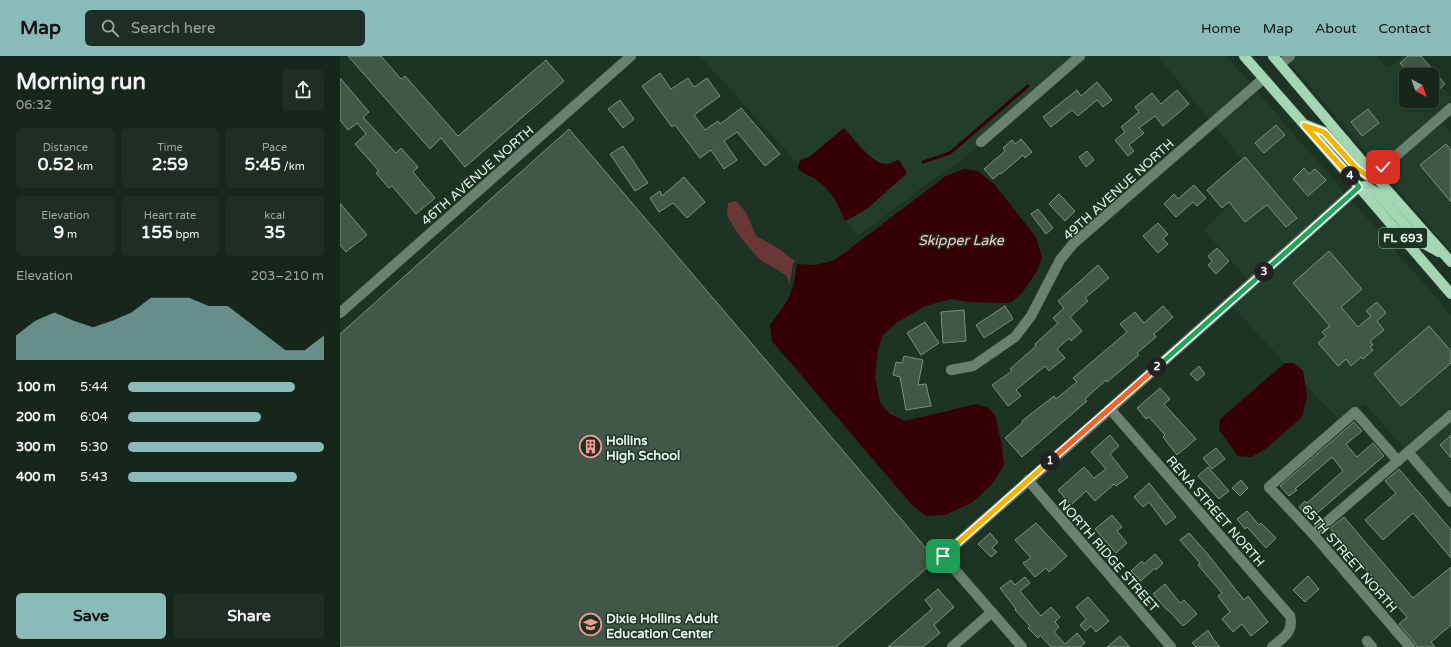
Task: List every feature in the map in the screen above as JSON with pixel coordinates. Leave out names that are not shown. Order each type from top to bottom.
[{"type":"main road","name":"FL 693","points":[[1244,56],[1451,294]]},
{"type":"main road","name":"FL 693","points":[[1273,56],[1374,175],[1448,259]]},
{"type":"main road","points":[[1304,125],[1324,132],[1356,168],[1368,176],[1374,175]]},
{"type":"main road","points":[[1359,187],[1366,186],[1377,193],[1419,241],[1448,259]]},
{"type":"street","name":"46TH AVENUE NORTH","points":[[340,313],[631,56]]},
{"type":"street","points":[[981,142],[1080,56]]},
{"type":"street","points":[[1280,64],[1290,56]]},
{"type":"street","name":"49TH AVENUE NORTH","points":[[951,370],[973,366],[1015,337],[1031,316],[1060,260],[1073,244],[1264,79]]},
{"type":"street","points":[[1374,175],[1451,108]]},
{"type":"street","points":[[1022,647],[943,556],[1359,187]]},
{"type":"street","name":"RENA STREET NORTH","points":[[1110,409],[1290,616],[1292,623],[1287,634],[1272,647]]},
{"type":"street","name":"65TH STREET NORTH","points":[[1398,461],[1355,412],[1269,487],[1313,534],[1410,647]]},
{"type":"street","points":[[1313,534],[1451,415]]},
{"type":"street","points":[[1408,452],[1451,502]]},
{"type":"street","name":"NORTH RIDGE STREET","points":[[1028,480],[1171,647]]},
{"type":"street","points":[[952,647],[992,612]]},
{"type":"shaded area","points":[[700,56],[1072,56],[974,141],[978,146],[951,168],[943,172],[858,236],[845,221],[867,209],[907,173],[899,160],[888,164],[879,163],[868,154],[844,128],[809,157],[800,160],[799,165]]},
{"type":"shaded area","points":[[1158,56],[1226,56],[1250,83],[1209,119]]},
{"type":"shaded area","points":[[1298,56],[1376,56],[1387,68],[1402,56],[1418,56],[1428,68],[1399,68],[1399,108],[1439,108],[1439,82],[1451,97],[1451,101],[1377,165],[1290,63]]},
{"type":"shaded area","points":[[1257,92],[1345,193],[1247,279],[1204,230],[1256,176],[1216,127]]},
{"type":"shaded area","points":[[1442,123],[1451,133],[1451,252],[1384,173]]},
{"type":"shaded area","points":[[736,201],[746,212],[756,236],[778,248],[795,261],[793,263],[789,285],[787,276],[759,259],[736,231],[727,215],[728,203]]},
{"type":"shaded area","points":[[1352,201],[1451,315],[1451,407],[1405,448],[1365,404],[1358,408],[1354,405],[1338,419],[1305,384],[1303,371],[1294,363],[1285,363],[1233,307]]},
{"type":"shaded area","points":[[1451,422],[1451,495],[1416,453]]},
{"type":"water","points":[[844,128],[869,156],[881,163],[887,164],[899,160],[907,173],[867,209],[845,221],[838,205],[828,190],[817,180],[798,168],[800,160],[809,157]]},
{"type":"water","name":"Skipper Lake","points":[[964,169],[978,171],[994,184],[1036,237],[1042,258],[1037,271],[1022,293],[1010,303],[967,302],[951,299],[925,306],[896,323],[883,335],[878,349],[875,377],[880,402],[890,414],[905,421],[976,404],[989,408],[995,415],[1001,441],[1004,465],[992,484],[973,502],[945,515],[926,516],[912,505],[772,341],[770,325],[788,300],[794,283],[797,264],[816,265],[835,260],[946,176]]},
{"type":"water","points":[[1285,363],[1294,363],[1303,371],[1307,397],[1302,417],[1264,450],[1251,457],[1238,456],[1219,430],[1220,419]]},
{"type":"building","points":[[348,56],[381,56],[401,79],[405,76],[458,136],[546,60],[564,81],[465,167],[441,138],[430,149]]},
{"type":"building","points":[[1408,56],[1421,56],[1431,68],[1404,68],[1400,63]]},
{"type":"building","points":[[660,73],[671,89],[688,78],[694,87],[707,78],[720,96],[694,115],[705,130],[718,121],[720,124],[741,108],[780,154],[765,166],[737,132],[724,141],[737,160],[724,169],[711,150],[700,158],[675,125],[672,127],[642,86]]},
{"type":"building","points":[[1439,77],[1445,84],[1439,90]]},
{"type":"building","points":[[340,78],[369,112],[363,117],[396,153],[401,148],[418,167],[413,172],[435,198],[416,214],[392,186],[389,188],[376,173],[379,171],[355,144],[366,134],[357,123],[348,130],[340,120]]},
{"type":"building","points":[[1097,82],[1112,100],[1103,107],[1097,100],[1078,116],[1072,110],[1051,127],[1043,117],[1077,90],[1081,96]]},
{"type":"building","points":[[1177,90],[1189,104],[1163,126],[1155,116],[1139,128],[1144,133],[1129,145],[1134,151],[1128,156],[1115,140],[1125,132],[1121,127],[1139,112],[1135,107],[1152,93],[1161,104]]},
{"type":"building","points":[[620,100],[634,119],[623,128],[608,109]]},
{"type":"building","points":[[1368,109],[1379,123],[1362,136],[1351,122]]},
{"type":"building","points":[[1276,125],[1285,135],[1264,153],[1255,143]]},
{"type":"building","name":"Hollins High School","points":[[569,129],[936,560],[836,647],[340,647],[340,334]]},
{"type":"building","points":[[1021,139],[1032,152],[1025,158],[1023,155],[993,179],[984,169],[1005,151],[1003,148],[1012,140],[1015,144]]},
{"type":"building","points":[[1446,144],[1451,150],[1451,202],[1420,165]]},
{"type":"building","points":[[623,146],[648,183],[635,191],[610,154]]},
{"type":"building","points":[[1087,151],[1094,160],[1086,167],[1079,157]]},
{"type":"building","points":[[1245,157],[1297,218],[1286,227],[1267,205],[1245,222],[1229,202],[1222,208],[1207,190]]},
{"type":"building","points":[[1304,168],[1309,174],[1315,169],[1326,180],[1308,196],[1293,179]]},
{"type":"building","points":[[684,177],[705,202],[687,218],[673,203],[659,212],[650,198],[660,191],[662,196]]},
{"type":"building","points":[[1194,185],[1206,198],[1197,206],[1193,202],[1176,217],[1164,204],[1174,194],[1178,199]]},
{"type":"building","points":[[1059,194],[1075,211],[1065,221],[1049,204]]},
{"type":"building","points":[[340,203],[367,235],[346,252],[340,245]]},
{"type":"building","points":[[1038,209],[1053,228],[1046,234],[1031,214]]},
{"type":"building","points":[[1158,223],[1168,234],[1163,239],[1168,244],[1158,253],[1143,236]]},
{"type":"building","points":[[1217,248],[1229,261],[1216,274],[1208,265],[1212,261],[1208,256]]},
{"type":"building","points":[[1329,251],[1362,289],[1341,307],[1358,327],[1371,316],[1366,311],[1377,302],[1386,313],[1377,321],[1384,330],[1370,341],[1373,345],[1370,347],[1373,350],[1363,359],[1361,357],[1351,366],[1346,359],[1338,366],[1318,343],[1326,336],[1322,332],[1330,326],[1293,283]]},
{"type":"building","points":[[1098,265],[1109,278],[1085,298],[1088,301],[1070,317],[1082,331],[1071,341],[1069,338],[1057,349],[1065,358],[1049,371],[1045,366],[1016,390],[1021,396],[1008,406],[992,385],[1012,371],[1010,369],[1036,346],[1035,344],[1058,323],[1053,318],[1064,308],[1058,301]]},
{"type":"building","points":[[1005,306],[1013,319],[984,338],[976,325]]},
{"type":"building","points":[[1163,306],[1173,317],[1154,334],[1156,337],[1137,353],[1139,355],[1107,382],[1106,380],[1085,399],[1087,401],[1022,457],[1005,438],[1023,422],[1022,421],[1054,396],[1056,399],[1077,382],[1073,378],[1127,332],[1120,324],[1135,312],[1144,323]]},
{"type":"building","points":[[964,310],[966,341],[943,343],[941,312]]},
{"type":"building","points":[[925,322],[939,343],[921,355],[907,333]]},
{"type":"building","points":[[1429,326],[1451,351],[1451,363],[1401,406],[1374,374]]},
{"type":"building","points":[[904,356],[923,360],[918,385],[926,384],[931,406],[906,410],[900,377],[893,375],[896,362],[902,363]]},
{"type":"building","points":[[1199,366],[1205,374],[1197,381],[1190,374]]},
{"type":"building","points":[[1160,388],[1170,399],[1164,404],[1196,439],[1177,455],[1163,437],[1165,435],[1149,417],[1146,419],[1137,408]]},
{"type":"building","points":[[1354,422],[1362,431],[1346,444],[1357,457],[1373,443],[1384,456],[1309,520],[1299,507],[1305,501],[1307,503],[1343,471],[1333,458],[1331,458],[1295,489],[1297,490],[1289,496],[1280,486]]},
{"type":"building","points":[[1110,435],[1119,446],[1110,454],[1128,477],[1116,486],[1114,484],[1095,501],[1086,491],[1071,505],[1058,490],[1084,467],[1094,478],[1106,469],[1091,452]]},
{"type":"building","points":[[1451,435],[1451,458],[1440,445]]},
{"type":"building","points":[[1216,448],[1225,459],[1212,469],[1203,458]]},
{"type":"building","points":[[1208,467],[1229,491],[1219,499],[1198,476]]},
{"type":"building","points":[[1399,469],[1451,530],[1451,558],[1413,513],[1383,540],[1365,520],[1396,493],[1385,481]]},
{"type":"building","points":[[1241,480],[1248,488],[1240,496],[1232,488]]},
{"type":"building","points":[[1149,483],[1176,517],[1166,525],[1149,502],[1143,507],[1134,497]]},
{"type":"building","points":[[1247,511],[1259,525],[1261,523],[1276,538],[1266,548],[1247,527],[1245,529],[1237,519]]},
{"type":"building","points":[[1112,515],[1122,527],[1117,531],[1127,543],[1116,553],[1095,529]]},
{"type":"building","points":[[1344,517],[1413,598],[1451,567],[1451,625],[1431,642],[1435,647],[1417,647],[1399,624],[1407,617],[1330,528]]},
{"type":"building","points":[[1036,523],[1067,556],[1049,572],[1046,568],[1035,577],[1023,563],[1031,558],[1015,540]]},
{"type":"building","points":[[990,533],[998,542],[992,548],[997,552],[991,557],[978,544]]},
{"type":"building","points":[[1189,533],[1244,600],[1248,596],[1268,622],[1251,636],[1242,624],[1233,632],[1222,619],[1230,612],[1218,596],[1222,593],[1198,565],[1200,563],[1180,540]]},
{"type":"building","points":[[1155,554],[1163,563],[1141,581],[1131,571],[1142,561],[1144,564]]},
{"type":"building","points":[[1308,576],[1319,589],[1305,602],[1293,590]]},
{"type":"building","points":[[1025,577],[1030,583],[1020,591],[1041,616],[1051,607],[1060,617],[1055,622],[1059,627],[1054,632],[1065,644],[1077,633],[1085,643],[1080,647],[1051,647],[1040,635],[1038,638],[1028,628],[1030,626],[1015,610],[1016,609],[1000,588],[1011,580],[1015,585]]},
{"type":"building","points":[[1165,584],[1180,603],[1184,600],[1197,614],[1183,626],[1153,594]]},
{"type":"building","points":[[938,589],[954,607],[934,625],[940,633],[923,647],[888,647],[932,609],[925,600]]},
{"type":"building","points":[[1088,597],[1109,621],[1096,632],[1091,626],[1085,631],[1080,625],[1086,619],[1076,607]]},
{"type":"building","points":[[1208,630],[1220,647],[1196,647],[1192,643]]},
{"type":"building","points":[[1120,636],[1130,647],[1107,647]]},
{"type":"waterway","points":[[923,162],[950,153],[1028,86]]},
{"type":"place","name":"Hollins High School","points":[[590,447]]},
{"type":"place","name":"Dixie Hollins Adult Education Center","points":[[591,625]]},
{"type":"route","points":[[943,556],[1359,187],[1304,125],[1324,132],[1356,168],[1368,176],[1374,175],[1383,167]]}]
